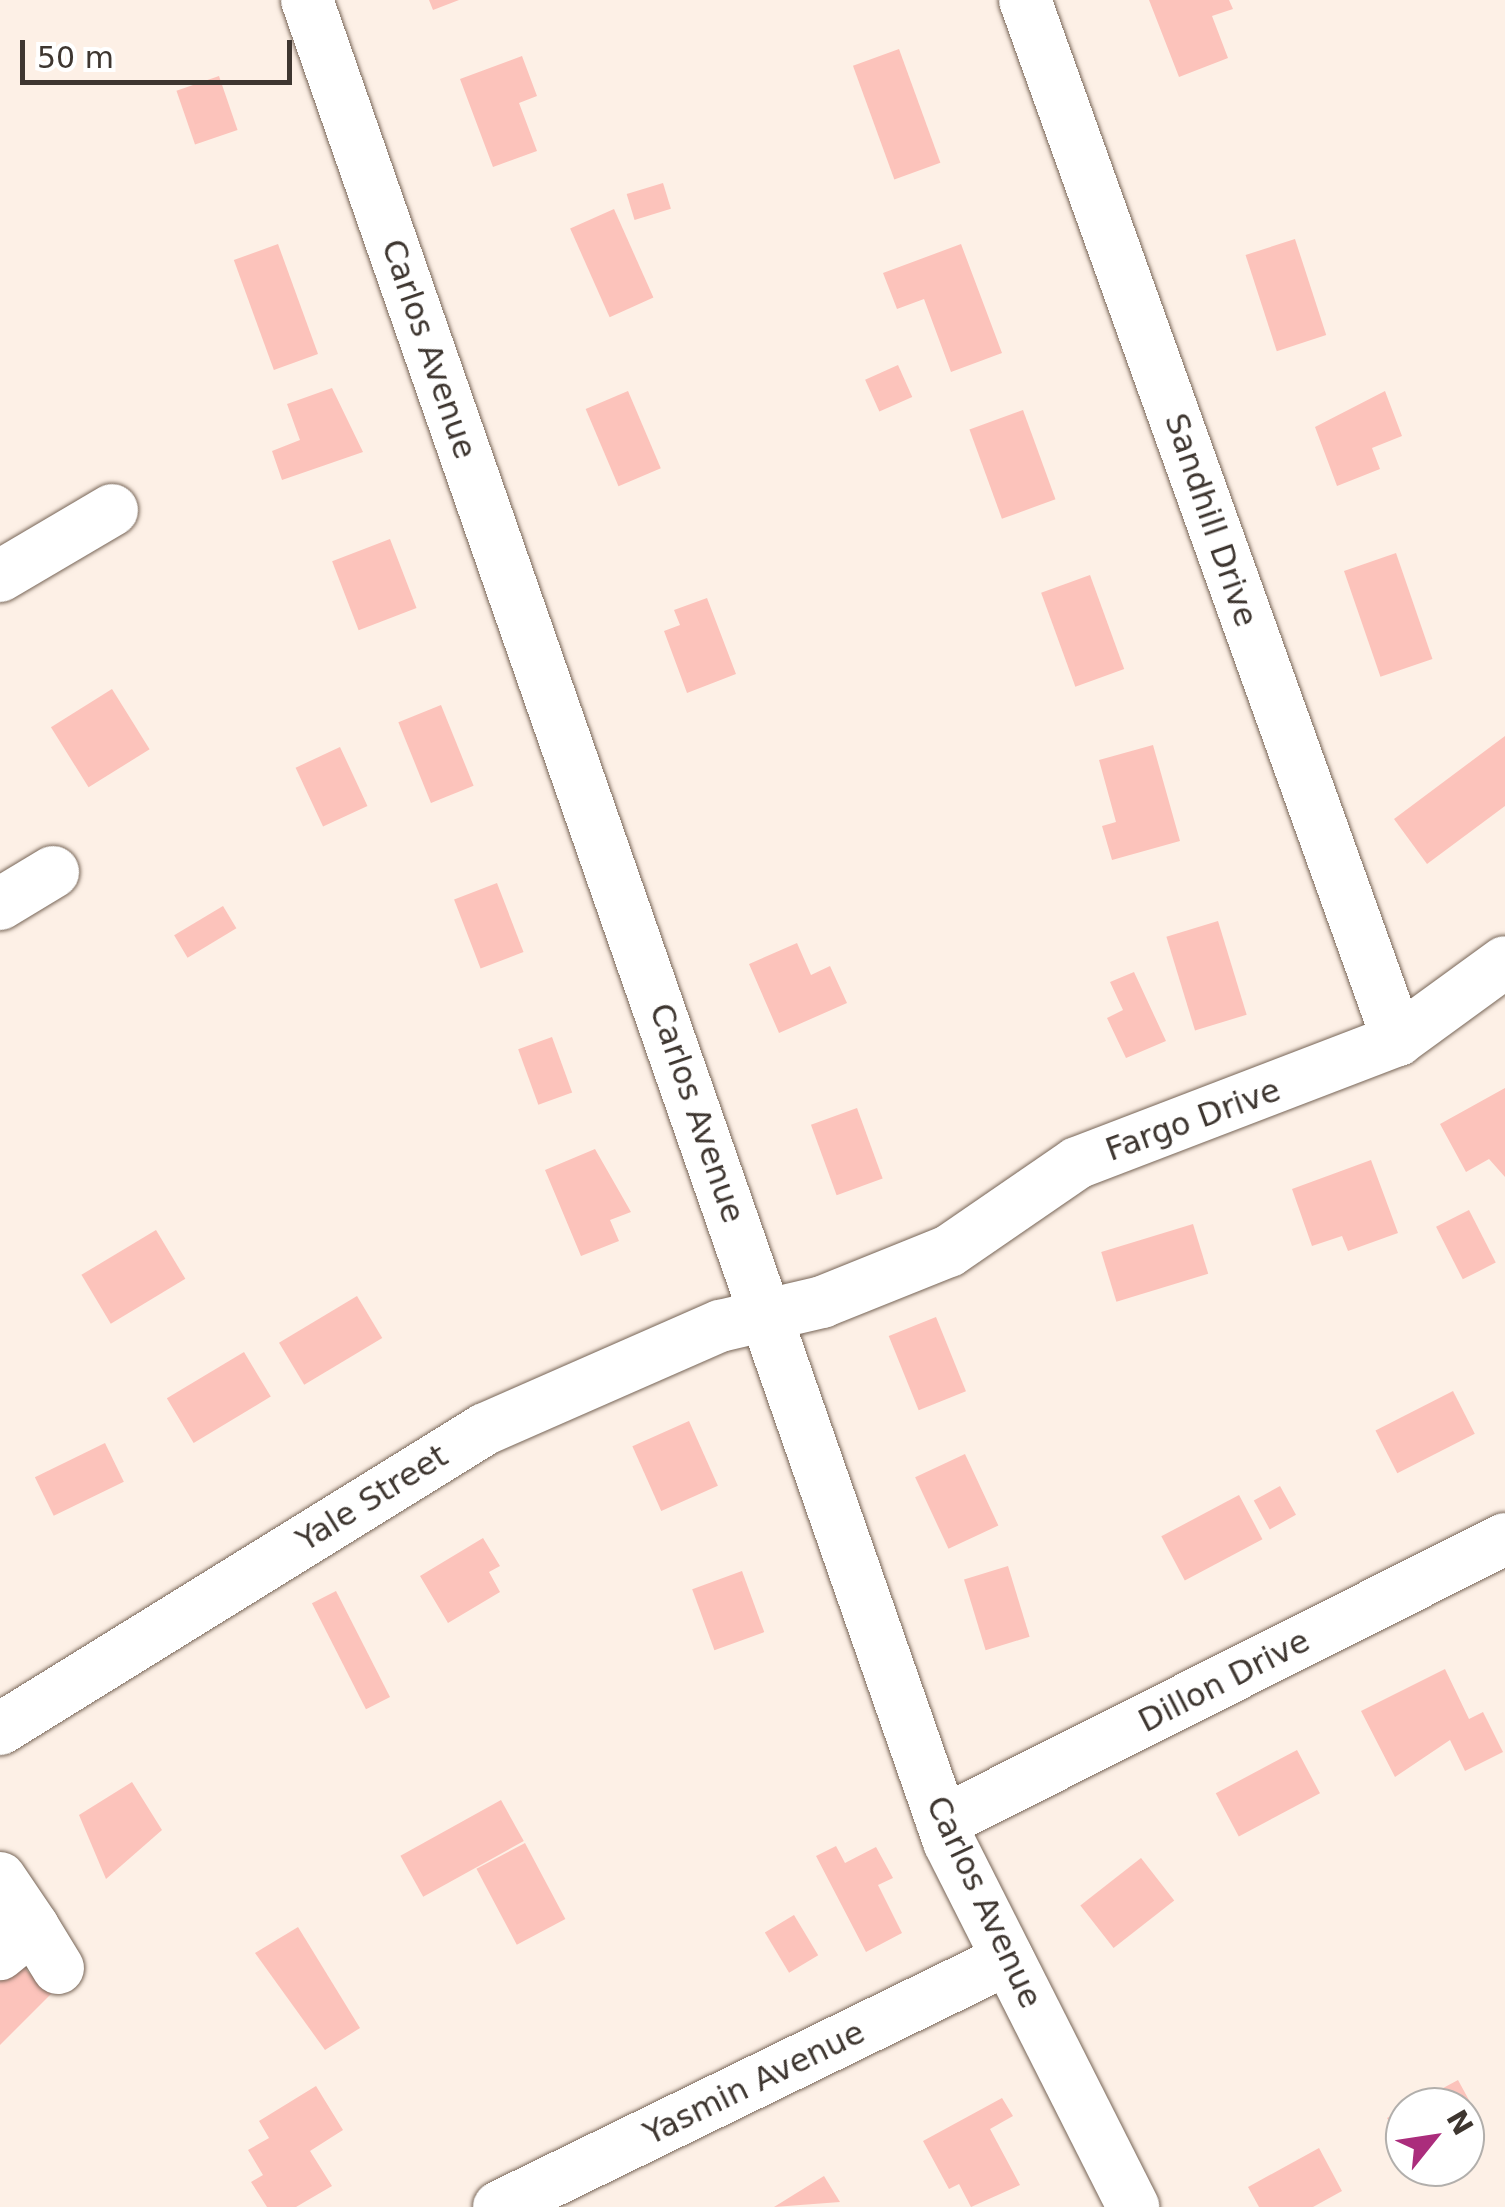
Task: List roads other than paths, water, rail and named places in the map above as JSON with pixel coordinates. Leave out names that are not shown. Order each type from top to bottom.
[{"type":"street","name":"Carlos Avenue","points":[[307,0],[942,1822],[1133,2207]]},
{"type":"street","name":"Sandhill Drive","points":[[1025,0],[1398,1040]]},
{"type":"street","points":[[0,576],[112,510]]},
{"type":"street","points":[[0,904],[53,872]]},
{"type":"street","name":"Fargo Drive","points":[[768,1316],[949,1252],[1077,1163],[1162,1126],[1278,1091],[1398,1040],[1505,962]]},
{"type":"street","name":"Yale Street","points":[[0,1729],[484,1428],[720,1326],[768,1316]]},
{"type":"street","name":"Dillon Drive","points":[[942,1822],[1505,1540]]},
{"type":"street","points":[[0,1878],[30,1950]]},
{"type":"street","name":"Yasmin Avenue","points":[[499,2207],[1008,1959]]}]
